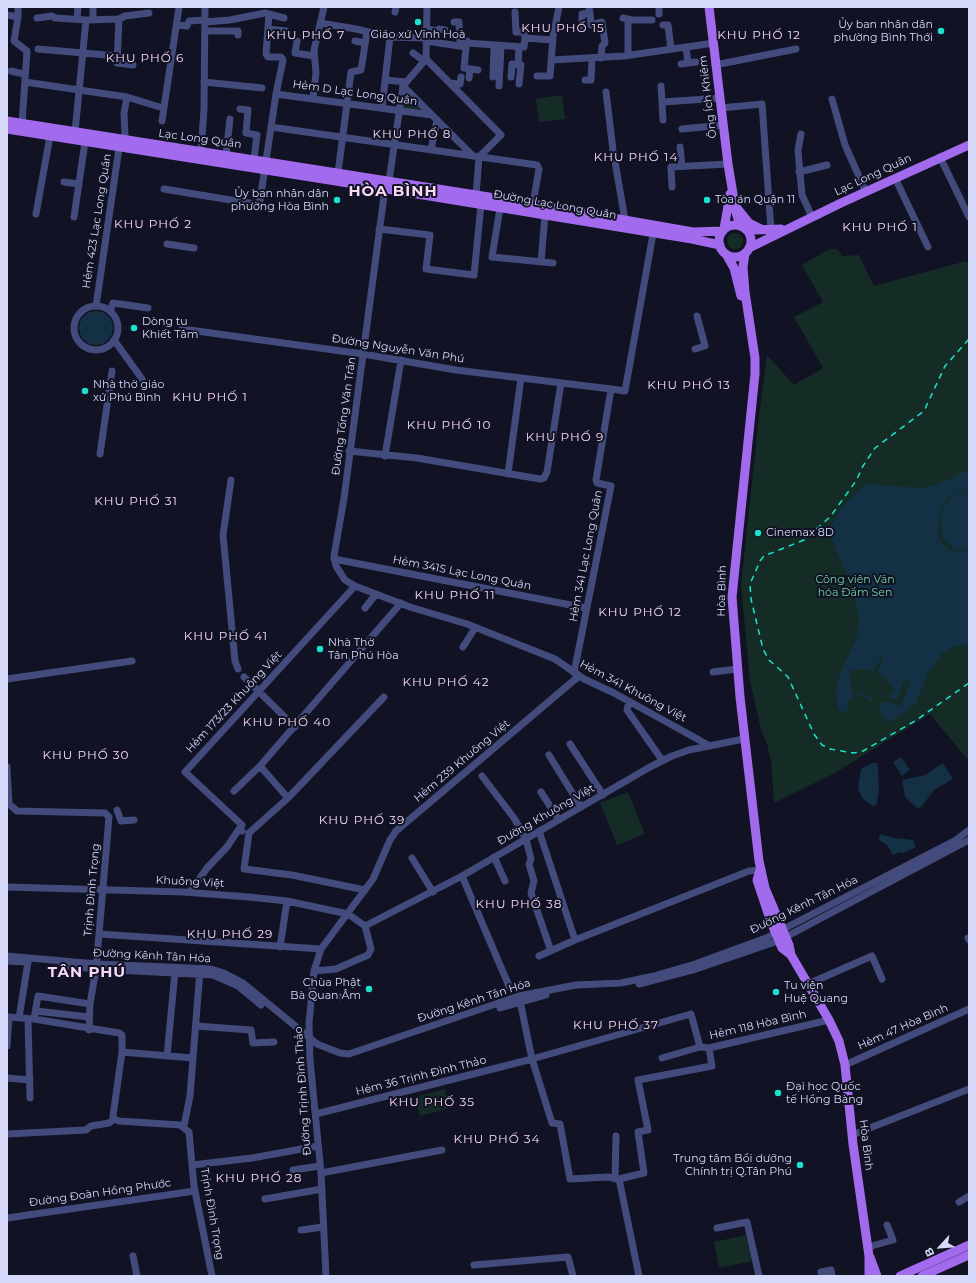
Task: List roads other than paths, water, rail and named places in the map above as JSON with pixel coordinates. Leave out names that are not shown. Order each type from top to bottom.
[{"type":"main road","name":"Ông Ích Khiêm","points":[[709,7],[728,164],[735,205],[742,228]]},
{"type":"main road","name":"Lạc Long Quân","points":[[7,121],[75,132],[120,144],[265,165],[387,185]]},
{"type":"main road","name":"Lạc Long Quân","points":[[7,129],[85,142],[201,151],[254,159],[265,165],[338,172],[387,185]]},
{"type":"main road","name":"Lạc Long Quân","points":[[788,228],[969,144]]},
{"type":"main road","points":[[731,183],[723,230],[719,238],[720,245],[734,268],[746,310]]},
{"type":"main road","name":"Đường Lạc Long Quân","points":[[387,185],[476,195],[693,232],[723,230]]},
{"type":"main road","name":"Đường Lạc Long Quân","points":[[387,185],[481,205],[653,234],[702,240],[720,245]]},
{"type":"main road","points":[[735,205],[746,220],[767,230]]},
{"type":"main road","points":[[723,230],[732,226],[767,230],[788,228]]},
{"type":"main road","points":[[742,228],[750,237],[743,267],[746,310]]},
{"type":"main road","points":[[726,254],[734,257],[788,228]]},
{"type":"main road","name":"Hòa Bình","points":[[746,310],[756,369],[732,582],[737,669],[760,870],[757,880],[780,935],[782,948],[791,955],[829,1020],[838,1041],[845,1065],[852,1135],[873,1275]]},
{"type":"main road","points":[[900,1276],[969,1245]]},
{"type":"main road","points":[[922,1276],[938,1273],[969,1255]]},
{"type":"street","points":[[18,7],[18,18],[10,40],[26,51],[22,123]]},
{"type":"street","points":[[77,20],[78,7]]},
{"type":"street","points":[[75,132],[83,52],[93,7]]},
{"type":"street","points":[[162,121],[179,7]]},
{"type":"street","points":[[201,151],[205,7]]},
{"type":"street","points":[[313,98],[316,73],[314,56],[324,7]]},
{"type":"street","points":[[405,84],[425,60],[427,7]]},
{"type":"street","points":[[537,76],[550,76],[552,40],[558,7]]},
{"type":"street","points":[[582,29],[582,14],[589,10],[591,25],[602,22],[605,43],[602,46],[601,58]]},
{"type":"street","points":[[37,18],[52,16],[55,18],[77,20],[119,19],[143,11]]},
{"type":"street","points":[[320,23],[390,37],[466,45],[524,47],[524,32],[516,32],[515,12]]},
{"type":"street","points":[[177,25],[187,26],[189,21],[230,20],[264,13],[284,18]]},
{"type":"street","points":[[164,188],[255,204],[260,201],[283,58],[266,56],[269,14]]},
{"type":"street","points":[[7,15],[18,18]]},
{"type":"street","points":[[119,19],[117,63],[133,65]]},
{"type":"street","points":[[628,56],[626,19],[652,20]]},
{"type":"street","points":[[454,22],[459,22],[460,40],[467,41],[463,66],[464,68],[474,69],[469,78]]},
{"type":"street","points":[[663,25],[668,25],[671,49]]},
{"type":"street","points":[[268,29],[286,31],[286,33]]},
{"type":"street","points":[[426,29],[438,31],[445,30]]},
{"type":"street","points":[[205,31],[238,32],[238,35]]},
{"type":"street","points":[[338,172],[352,70],[361,70],[367,32]]},
{"type":"street","points":[[382,108],[390,37]]},
{"type":"street","points":[[525,38],[552,40]]},
{"type":"street","points":[[355,40],[365,43]]},
{"type":"street","points":[[297,41],[295,53],[314,56]]},
{"type":"street","points":[[551,60],[628,56],[714,44]]},
{"type":"street","points":[[493,77],[498,46]]},
{"type":"street","points":[[498,46],[499,86]]},
{"type":"street","points":[[518,65],[519,47]]},
{"type":"street","points":[[686,47],[685,64],[696,62]]},
{"type":"street","points":[[38,49],[117,56]]},
{"type":"street","points":[[715,65],[796,49]]},
{"type":"street","points":[[413,53],[425,60],[450,83],[501,135],[476,157]]},
{"type":"street","points":[[585,80],[591,80],[592,58]]},
{"type":"street","points":[[511,77],[512,64],[521,65],[519,84]]},
{"type":"street","points":[[11,71],[24,74]]},
{"type":"street","points":[[450,83],[460,84],[461,77]]},
{"type":"street","points":[[385,80],[405,84],[434,117],[476,157],[476,195]]},
{"type":"street","points":[[25,82],[127,97],[163,108]]},
{"type":"street","points":[[204,82],[262,88]]},
{"type":"street","name":"Đường Tống Văn Trân","points":[[334,559],[344,498],[379,228],[405,84]]},
{"type":"street","points":[[661,86],[664,120]]},
{"type":"street","points":[[606,92],[613,150],[625,220]]},
{"type":"street","name":"Hẻm D Lạc Long Quân","points":[[276,94],[400,110],[434,117]]},
{"type":"street","name":"Hẻm 423 Lạc Long Quân","points":[[96,306],[120,144],[125,135],[124,113],[127,97]]},
{"type":"street","points":[[663,102],[720,98]]},
{"type":"street","points":[[832,99],[845,145],[866,192]]},
{"type":"street","points":[[721,108],[762,104],[767,230]]},
{"type":"street","points":[[240,109],[248,110],[246,134],[256,134],[258,137],[254,159]]},
{"type":"street","points":[[431,150],[434,117]]},
{"type":"street","points":[[226,155],[230,119]]},
{"type":"street","points":[[682,129],[723,125]]},
{"type":"street","points":[[271,126],[538,166],[534,204]]},
{"type":"street","points":[[801,134],[798,150],[802,195],[812,217]]},
{"type":"street","points":[[36,214],[50,136]]},
{"type":"street","points":[[74,217],[85,142]]},
{"type":"street","points":[[680,147],[682,166]]},
{"type":"street","points":[[940,157],[969,217]]},
{"type":"street","points":[[672,187],[671,167],[728,164]]},
{"type":"street","points":[[799,172],[827,165]]},
{"type":"street","points":[[895,178],[928,247]]},
{"type":"street","points":[[64,182],[79,184]]},
{"type":"street","points":[[379,228],[430,235],[426,269],[474,275],[481,205]]},
{"type":"street","points":[[500,208],[492,257],[553,263]]},
{"type":"street","points":[[541,262],[545,215]]},
{"type":"street","points":[[611,389],[625,391],[653,234]]},
{"type":"street","points":[[167,244],[194,248]]},
{"type":"street","points":[[110,311],[113,303],[148,308]]},
{"type":"street","points":[[96,306],[110,311],[117,322],[117,335],[114,340],[106,347],[96,350],[86,347],[78,340],[75,327],[79,315],[89,307],[96,306]]},
{"type":"street","points":[[695,349],[705,346],[696,316]]},
{"type":"street","name":"Đường Nguyễn Văn Phú","points":[[182,328],[521,378],[611,389]]},
{"type":"street","points":[[114,340],[142,379]]},
{"type":"street","points":[[385,456],[401,360]]},
{"type":"street","points":[[100,454],[112,371]]},
{"type":"street","points":[[508,474],[521,378]]},
{"type":"street","points":[[349,451],[424,460],[540,479],[546,476],[561,383]]},
{"type":"street","name":"Hẻm 341 Lạc Long Quân","points":[[576,675],[586,608],[611,486],[597,483],[596,480],[611,389]]},
{"type":"street","points":[[231,480],[223,535],[235,661],[238,669]]},
{"type":"street","name":"Hẻm 341S Lạc Long Quân","points":[[334,559],[586,608]]},
{"type":"street","name":"Hẻm 341 Khuông Việt","points":[[334,559],[341,575],[355,586],[475,628],[555,659],[576,675],[710,746]]},
{"type":"street","name":"Hẻm 173/23 Khuông Việt","points":[[239,829],[242,825],[185,772],[355,586]]},
{"type":"street","points":[[365,608],[376,594]]},
{"type":"street","points":[[234,791],[260,766],[295,728],[401,603]]},
{"type":"street","points":[[463,646],[475,628]]},
{"type":"street","points":[[7,680],[132,661]]},
{"type":"street","points":[[713,672],[737,669]]},
{"type":"street","name":"Hẻm 239 Khuông Việt","points":[[348,914],[373,879],[390,840],[396,831],[576,675]]},
{"type":"street","points":[[244,677],[260,691],[295,728]]},
{"type":"street","points":[[365,890],[292,875],[244,869],[249,833],[288,798],[384,697]]},
{"type":"street","points":[[629,702],[627,710],[662,760]]},
{"type":"street","name":"Đường Khuông Việt","points":[[365,926],[462,876],[662,760],[689,750],[744,739]]},
{"type":"street","points":[[570,744],[602,795]]},
{"type":"street","points":[[549,755],[582,807]]},
{"type":"street","points":[[260,766],[288,798]]},
{"type":"street","name":"Trịnh Đình Trọng","points":[[7,767],[9,804],[17,811],[108,814],[109,816],[104,890],[96,966],[90,1004],[89,1030]]},
{"type":"street","points":[[482,776],[514,818],[526,839],[531,859],[529,864],[534,881],[531,893],[551,951]]},
{"type":"street","points":[[541,792],[559,820]]},
{"type":"street","points":[[117,810],[121,821],[134,820]]},
{"type":"street","points":[[190,892],[207,868],[227,847],[239,829],[249,833]]},
{"type":"street","name":"Đường Kênh Tân Hóa","points":[[780,935],[791,926],[956,840],[969,830]]},
{"type":"street","points":[[539,831],[575,940]]},
{"type":"street","name":"Đường Kênh Tân Hóa","points":[[7,961],[200,971],[224,979],[238,986],[323,1052],[339,1058],[350,1059],[507,1002],[564,986],[621,983],[654,976],[702,961],[766,938],[780,935],[969,840]]},
{"type":"street","points":[[494,857],[505,881]]},
{"type":"street","points":[[412,858],[433,892]]},
{"type":"street","points":[[539,956],[575,940],[749,871],[760,870]]},
{"type":"street","points":[[462,876],[509,986]]},
{"type":"street","name":"Khuông Việt","points":[[7,887],[190,892],[287,901],[348,914],[365,926]]},
{"type":"street","points":[[280,947],[287,901]]},
{"type":"street","name":"Đường Trịnh Đình Thảo","points":[[326,1276],[322,1190],[309,1041],[310,996],[314,971],[321,949],[348,914]]},
{"type":"street","points":[[314,971],[336,969],[368,955],[371,949],[365,926]]},
{"type":"street","points":[[99,934],[321,949]]},
{"type":"street","name":"Đường Kênh Tân Hóa","points":[[7,956],[96,966],[176,972],[200,971]]},
{"type":"street","points":[[808,984],[872,956],[882,979]]},
{"type":"street","points":[[20,1018],[28,962]]},
{"type":"street","points":[[114,1119],[119,1121],[184,1126],[190,1096],[200,971]]},
{"type":"street","points":[[167,1056],[176,972]]},
{"type":"street","points":[[30,1098],[31,1020],[36,1011],[38,996],[90,1004]]},
{"type":"street","points":[[310,996],[340,997]]},
{"type":"street","points":[[517,1000],[532,1059],[552,1123],[560,1124],[570,1179],[608,1177],[617,1179],[644,1173],[638,1132],[648,1130],[638,1080],[712,1066],[709,1048]]},
{"type":"street","name":"Hẻm 47 Hòa Bình","points":[[845,1065],[969,1009]]},
{"type":"street","points":[[36,1011],[89,1017]]},
{"type":"street","name":"Hẻm 118 Hòa Bình","points":[[692,1014],[700,1047],[709,1048],[829,1020]]},
{"type":"street","name":"Hẻm 36 Trịnh Đình Thảo","points":[[316,1114],[532,1059],[692,1014]]},
{"type":"street","points":[[7,1046],[9,1017],[89,1030],[118,1033],[122,1035],[122,1052],[113,1116],[114,1119]]},
{"type":"street","points":[[196,1026],[251,1030],[253,1043],[274,1042]]},
{"type":"street","points":[[662,1058],[700,1047]]},
{"type":"street","points":[[122,1052],[193,1058]]},
{"type":"street","points":[[7,1078],[30,1080]]},
{"type":"street","points":[[852,1135],[969,1089]]},
{"type":"street","points":[[7,1134],[86,1130],[91,1126],[109,1123],[114,1119]]},
{"type":"street","name":"Trịnh Đình Trọng","points":[[184,1126],[189,1134],[195,1190],[212,1276]]},
{"type":"street","points":[[616,1136],[617,1179],[639,1276]]},
{"type":"street","points":[[192,1165],[252,1158],[318,1146]]},
{"type":"street","points":[[293,1170],[320,1170],[442,1150]]},
{"type":"street","name":"Đường Đoàn Hồng Phước","points":[[7,1218],[195,1190]]},
{"type":"street","points":[[265,1199],[322,1190]]},
{"type":"street","points":[[959,1202],[969,1196]]},
{"type":"street","points":[[717,1228],[747,1222],[759,1276]]},
{"type":"street","points":[[869,1251],[893,1240],[887,1225]]},
{"type":"street","points":[[301,1230],[323,1227]]},
{"type":"street","points":[[133,1256],[137,1276]]},
{"type":"street","points":[[474,1266],[568,1257],[573,1276]]},
{"type":"street","points":[[821,1272],[831,1270],[832,1276]]},
{"type":"water","points":[[93,311],[99,311],[108,316],[112,322],[112,334],[108,340],[99,345],[93,345],[84,340],[79,331],[79,325],[84,316]]},
{"type":"water","points":[[969,469],[969,486],[948,496],[942,506],[937,529],[940,541],[949,550],[969,552],[969,644],[953,647],[943,652],[928,673],[916,703],[892,721],[887,722],[877,708],[881,708],[881,703],[887,701],[901,707],[911,681],[905,679],[896,700],[887,697],[895,691],[885,677],[877,672],[884,658],[881,657],[874,671],[858,669],[849,672],[853,696],[861,693],[871,697],[873,703],[863,695],[855,696],[848,702],[848,710],[841,713],[837,704],[836,687],[841,671],[856,640],[859,621],[851,584],[833,543],[830,532],[831,526],[841,508],[865,484],[922,488],[937,485]]},
{"type":"water","points":[[969,487],[969,550],[963,551],[955,549],[944,540],[941,532],[941,515],[944,506],[953,495]]},
{"type":"water","points":[[901,757],[910,770],[902,776],[893,762]]},
{"type":"water","points":[[872,763],[877,763],[878,768],[879,789],[877,804],[875,806],[872,806],[862,798],[858,788],[861,769]]},
{"type":"water","points":[[943,763],[953,779],[934,790],[918,809],[905,797],[902,780],[925,775]]},
{"type":"water","points":[[880,834],[894,838],[913,840],[916,847],[903,853],[899,852],[893,855],[888,846],[879,840]]},
{"type":"railway","points":[[969,339],[945,366],[924,411],[875,448],[863,466],[856,481],[830,517],[804,540],[764,556],[760,561],[750,584],[751,599],[763,649],[769,660],[788,677],[814,734],[822,745],[830,749],[854,753],[863,751],[915,721],[969,683]]},
{"type":"place","name":"Giáo xứ Vĩnh Hoà","points":[[418,22]]},
{"type":"place","name":"Ủy ban nhân dân phường Bình Thới","points":[[941,31]]},
{"type":"place","name":"Ủy ban nhân dân phường Hòa Bình","points":[[337,200]]},
{"type":"place","name":"Tòa án Quận 11","points":[[707,200]]},
{"type":"place","name":"Dòng tu Khiết Tâm","points":[[134,328]]},
{"type":"place","name":"Nhà thờ giáo xứ Phú Bình","points":[[85,391]]},
{"type":"place","name":"Cinemax 8D","points":[[758,533]]},
{"type":"place","name":"Nhà Thờ Tân Phú Hòa","points":[[320,649]]},
{"type":"place","name":"Chùa Phật Bà Quan Âm","points":[[369,989]]},
{"type":"place","name":"Tu viện Huệ Quang","points":[[776,992]]},
{"type":"place","name":"Đại học Quốc tế Hồng Bàng","points":[[778,1093]]},
{"type":"place","name":"Trung tâm Bồi dưỡng Chính trị Q.Tân Phú","points":[[800,1165]]},
{"type":"district","name":"KHU PHỐ 15","points":[[563,28]]},
{"type":"district","name":"KHU PHỐ 7","points":[[306,35]]},
{"type":"district","name":"KHU PHỐ 12","points":[[759,35]]},
{"type":"district","name":"KHU PHỐ 6","points":[[145,58]]},
{"type":"district","name":"KHU PHỐ 8","points":[[412,134]]},
{"type":"district","name":"KHU PHỐ 14","points":[[636,157]]},
{"type":"district","name":"HÒA BÌNH","points":[[393,192]]},
{"type":"district","name":"KHU PHỐ 2","points":[[153,224]]},
{"type":"district","name":"KHU PHỐ 1","points":[[880,227]]},
{"type":"district","name":"KHU PHỐ 13","points":[[689,385]]},
{"type":"district","name":"KHU PHỐ 1","points":[[210,397]]},
{"type":"district","name":"KHU PHỐ 10","points":[[449,425]]},
{"type":"district","name":"KHU PHỐ 9","points":[[565,437]]},
{"type":"district","name":"KHU PHỐ 31","points":[[136,501]]},
{"type":"district","name":"KHU PHỐ 11","points":[[455,595]]},
{"type":"district","name":"KHU PHỐ 12","points":[[640,612]]},
{"type":"district","name":"KHU PHỐ 41","points":[[226,636]]},
{"type":"district","name":"KHU PHỐ 42","points":[[446,682]]},
{"type":"district","name":"KHU PHỐ 40","points":[[287,722]]},
{"type":"district","name":"KHU PHỐ 30","points":[[86,755]]},
{"type":"district","name":"KHU PHỐ 39","points":[[362,820]]},
{"type":"district","name":"KHU PHỐ 38","points":[[519,904]]},
{"type":"district","name":"KHU PHỐ 29","points":[[230,934]]},
{"type":"district","name":"TÂN PHÚ","points":[[87,973]]},
{"type":"district","name":"KHU PHỐ 37","points":[[616,1025]]},
{"type":"district","name":"KHU PHỐ 35","points":[[432,1102]]},
{"type":"district","name":"KHU PHỐ 34","points":[[497,1139]]},
{"type":"district","name":"KHU PHỐ 28","points":[[259,1178]]},
{"type":"park label","name":"Công viên Văn hóa Đầm Sen","points":[[855,586]]}]
